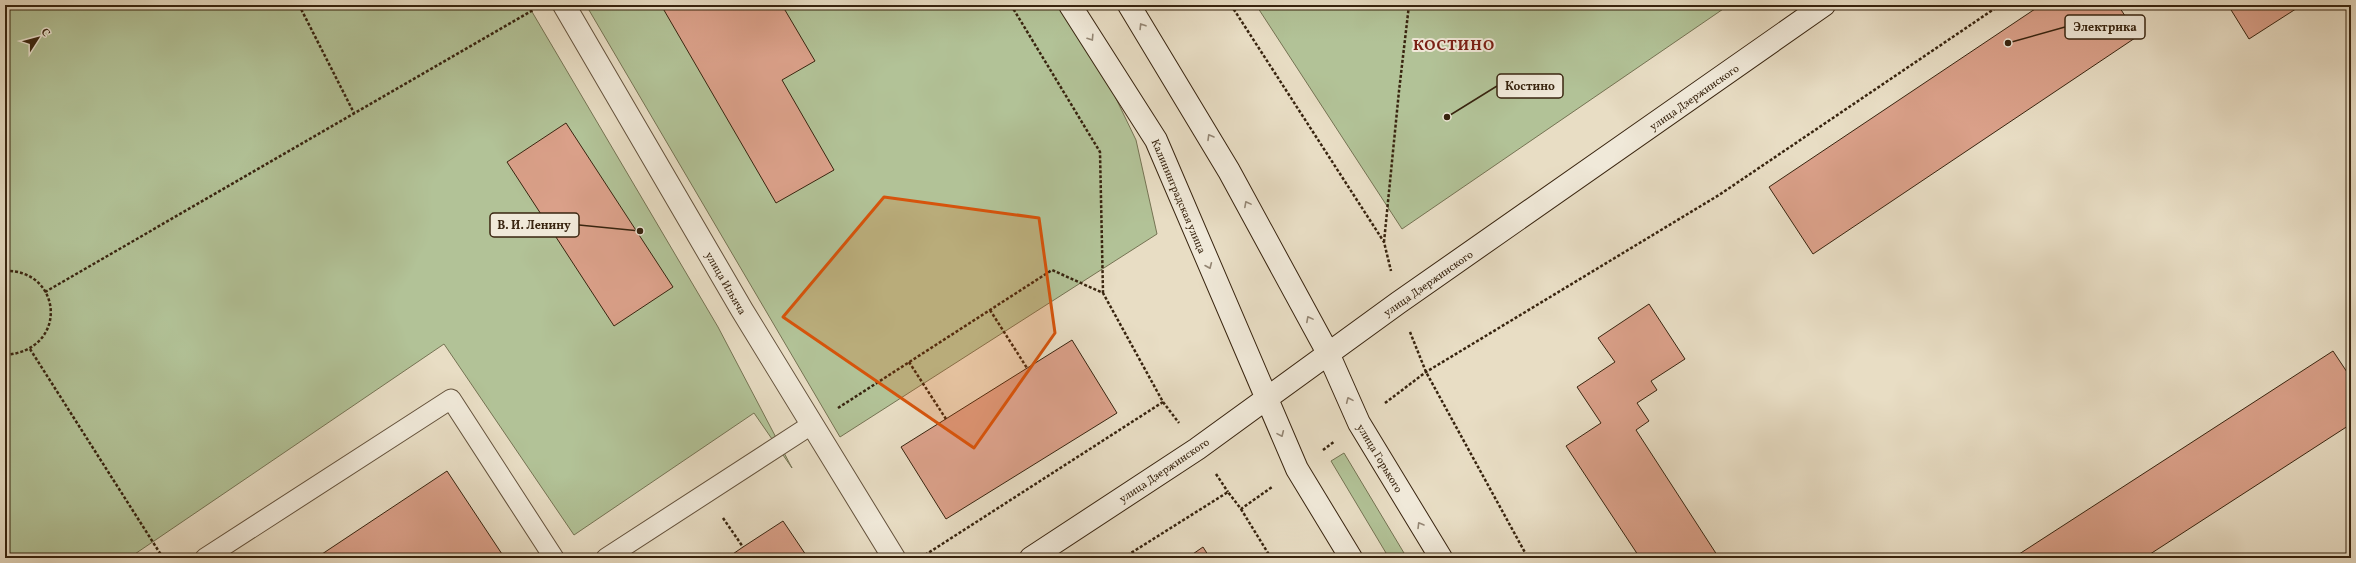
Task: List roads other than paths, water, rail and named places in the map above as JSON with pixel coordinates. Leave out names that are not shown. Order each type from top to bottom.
[{"type":"street","name":"улица Ильича","points":[[564,5],[811,425],[894,558]]},
{"type":"street","name":"Калининградская улица","points":[[1070,5],[1156,140],[1265,398]]},
{"type":"street","points":[[1129,5],[1229,171],[1328,353]]},
{"type":"street","name":"улица Дзержинского","points":[[1031,558],[1197,448],[1328,353],[1824,5]]},
{"type":"street","name":"улица Горького","points":[[1328,353],[1359,422],[1440,558]]},
{"type":"street","points":[[1265,398],[1297,469],[1351,558]]},
{"type":"lane","points":[[205,558],[451,399],[554,558]]},
{"type":"lane","points":[[606,558],[811,425]]},
{"type":"place","name":"Электрика","points":[[2008,43]]},
{"type":"place","name":"Костино","points":[[1447,117]]},
{"type":"place","name":"В. И. Ленину","points":[[640,231]]},
{"type":"district","name":"КОСТИНО","points":[[1454,45]]}]
